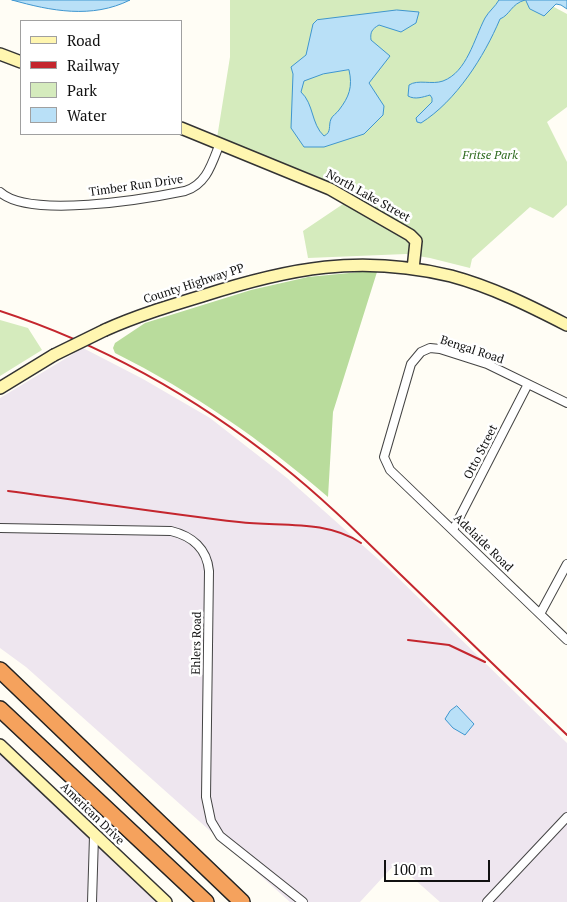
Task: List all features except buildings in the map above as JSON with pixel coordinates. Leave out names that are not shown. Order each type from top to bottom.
[{"type":"highway","points":[[0,670],[242,902]]},
{"type":"highway","points":[[0,709],[206,902]]},
{"type":"main road","points":[[0,55],[20,62]]},
{"type":"main road","name":"North Lake Street","points":[[182,128],[330,189],[410,235],[415,239],[416,244],[412,269]]},
{"type":"main road","name":"County Highway PP","points":[[0,388],[54,355],[105,330],[154,311],[283,272],[343,265],[412,269]]},
{"type":"main road","points":[[412,269],[452,276],[484,287],[567,325]]},
{"type":"main road","name":"American Drive","points":[[0,745],[94,836],[166,902]]},
{"type":"street","name":"Timber Run Drive","points":[[0,192],[19,202],[67,204],[117,202],[184,192],[193,189],[204,180],[220,143]]},
{"type":"street","name":"Bengal Road","points":[[384,461],[384,451],[410,364],[421,352],[430,348],[440,349],[487,364],[567,403]]},
{"type":"street","name":"Otto Street","points":[[453,530],[528,384]]},
{"type":"street","name":"Adelaide Road","points":[[384,461],[390,470],[567,640]]},
{"type":"street","name":"Ehlers Road","points":[[0,528],[171,531],[189,537],[202,550],[209,571],[206,790],[208,814],[220,836],[303,902]]},
{"type":"street","points":[[540,614],[567,564]]},
{"type":"street","points":[[487,902],[567,817]]},
{"type":"street","points":[[92,902],[94,836]]},
{"type":"shaded area","points":[[83,348],[143,379],[210,418],[287,478],[387,567],[567,743],[567,902],[440,902],[396,863],[360,902],[290,902],[26,667],[0,648],[0,398]]},
{"type":"shaded area","points":[[0,753],[123,869],[159,902],[0,902]]},
{"type":"green space","name":"Fritse Park","points":[[230,0],[541,0],[567,14],[567,107],[547,122],[567,162],[567,205],[553,218],[530,207],[472,259],[470,268],[406,254],[308,258],[303,231],[349,200],[346,192],[319,177],[217,138],[230,57]]},
{"type":"green space","points":[[370,271],[377,272],[333,412],[328,497],[253,437],[200,401],[115,353],[113,348],[115,343],[145,323],[251,290],[308,277]]},
{"type":"green space","points":[[0,320],[28,328],[42,350],[0,376]]},
{"type":"water","points":[[12,0],[130,0],[101,10],[71,11],[56,10]]},
{"type":"water","points":[[499,0],[525,0],[517,4],[500,19],[486,48],[468,77],[446,103],[421,123],[417,122],[416,118],[432,102],[432,98],[430,95],[416,98],[408,96],[409,85],[417,82],[443,81],[451,77],[464,63],[485,18]]},
{"type":"water","points":[[526,0],[567,0],[567,9],[556,4],[544,16],[530,9]]},
{"type":"water","points":[[397,10],[419,12],[416,23],[401,32],[379,25],[371,33],[371,40],[390,56],[369,83],[384,106],[383,115],[364,134],[324,147],[304,147],[291,128],[293,74],[291,67],[306,55],[313,24],[317,20]],"holes":[[[349,70],[348,96],[332,118],[329,131],[324,136],[317,126],[308,102],[301,92],[304,81],[323,74]]]},
{"type":"water","points":[[457,706],[474,724],[465,735],[453,728],[445,719],[450,711]]},
{"type":"railway","points":[[0,311],[38,324],[75,340],[147,375],[216,417],[249,440],[297,478],[342,518],[567,735]]},
{"type":"railway","points":[[8,491],[239,522],[317,527],[347,535],[361,543]]},
{"type":"railway","points":[[408,640],[449,645],[485,662]]}]
